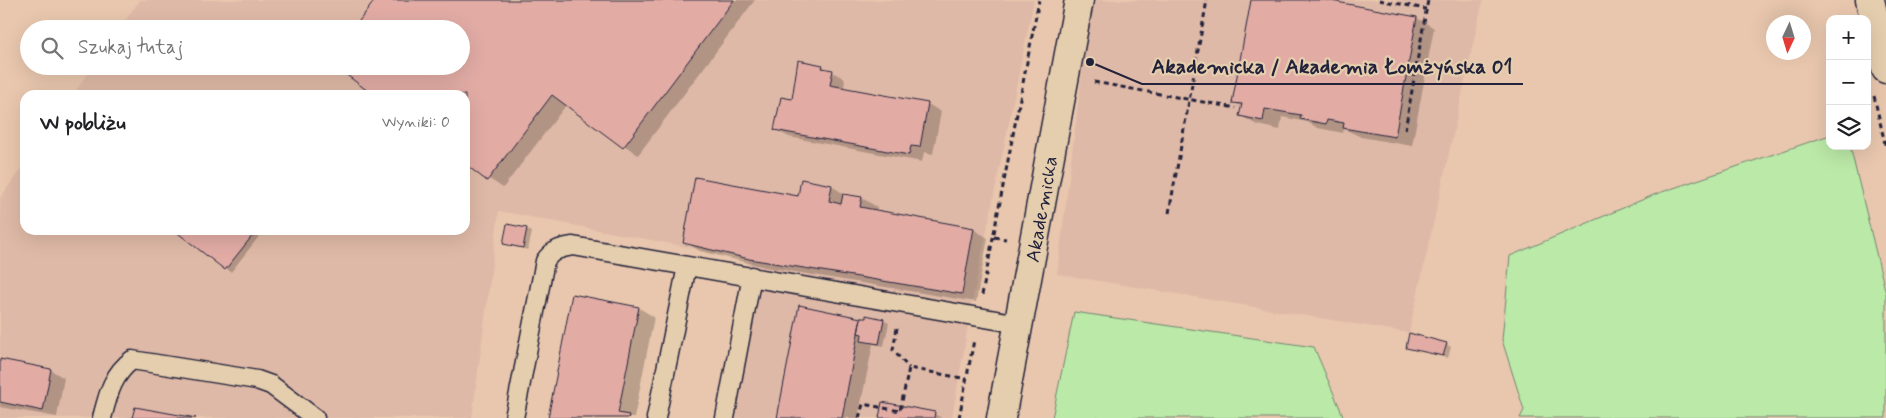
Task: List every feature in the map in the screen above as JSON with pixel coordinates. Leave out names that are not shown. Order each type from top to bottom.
[{"type":"street","name":"Akademicka","points":[[1001,418],[1079,0]]},
{"type":"street","points":[[1870,0],[1886,68]]},
{"type":"lane","points":[[514,418],[545,261],[550,252],[573,246],[1019,324]]},
{"type":"lane","points":[[656,418],[687,266]]},
{"type":"lane","points":[[725,418],[752,276]]},
{"type":"lane","points":[[102,418],[109,390],[117,374],[132,360],[257,380],[271,384],[315,418]]},
{"type":"path","points":[[960,418],[1040,0]]},
{"type":"path","points":[[1168,213],[1207,0]]},
{"type":"path","points":[[1379,0],[1426,9]]},
{"type":"path","points":[[1405,130],[1428,0]]},
{"type":"path","points":[[1086,80],[1236,108]]},
{"type":"path","points":[[1874,93],[1886,148]]},
{"type":"path","points":[[897,325],[893,350],[909,368],[967,379]]},
{"type":"path","points":[[859,418],[863,404],[900,411],[909,368]]},
{"type":"shaded area","points":[[140,0],[1034,0],[972,303],[952,418],[718,418],[749,259],[499,211],[472,418],[0,418],[0,198],[20,170],[20,235],[470,235],[470,90],[76,90],[87,75],[470,75],[470,20],[126,20]]},
{"type":"shaded area","points":[[1091,0],[1483,0],[1409,333],[1057,274]]},
{"type":"green space","points":[[1826,136],[1826,150],[1851,150],[1886,294],[1886,418],[1520,418],[1524,410],[1502,340],[1510,256],[1656,194]]},
{"type":"green space","points":[[1074,312],[1314,347],[1344,418],[1052,418]]},
{"type":"building","points":[[375,0],[734,0],[623,148],[552,95],[487,181],[470,168],[470,90],[366,90],[347,75],[470,75],[470,20],[360,20]]},
{"type":"building","points":[[1251,0],[1326,0],[1417,17],[1395,137],[1343,128],[1344,123],[1327,120],[1326,124],[1300,119],[1301,115],[1265,109],[1263,121],[1239,116],[1242,104],[1232,103]]},
{"type":"building","points":[[798,60],[823,65],[822,68],[833,70],[830,85],[928,103],[920,147],[911,146],[909,155],[774,130],[781,97],[792,99]]},
{"type":"building","points":[[695,177],[798,196],[801,179],[832,185],[829,201],[841,204],[843,194],[862,197],[860,207],[974,228],[962,294],[749,259],[683,243]]},
{"type":"building","points":[[507,224],[527,228],[523,248],[503,244]]},
{"type":"building","points":[[180,235],[253,235],[225,270]]},
{"type":"building","points":[[572,294],[639,307],[618,413],[629,415],[628,418],[548,418]]},
{"type":"building","points":[[799,305],[861,318],[842,418],[777,418]]},
{"type":"building","points":[[866,315],[884,319],[879,344],[861,341],[862,334],[858,333],[861,318],[866,318]]},
{"type":"building","points":[[1409,333],[1447,343],[1443,356],[1406,348]]},
{"type":"building","points":[[0,359],[51,369],[43,411],[0,402]]},
{"type":"building","points":[[882,402],[935,412],[934,418],[879,418]]},
{"type":"building","points":[[135,407],[196,418],[132,418]]},
{"type":"place","name":"Akademicka / Akademia Łomżyńska 01","points":[[1090,62]]}]
